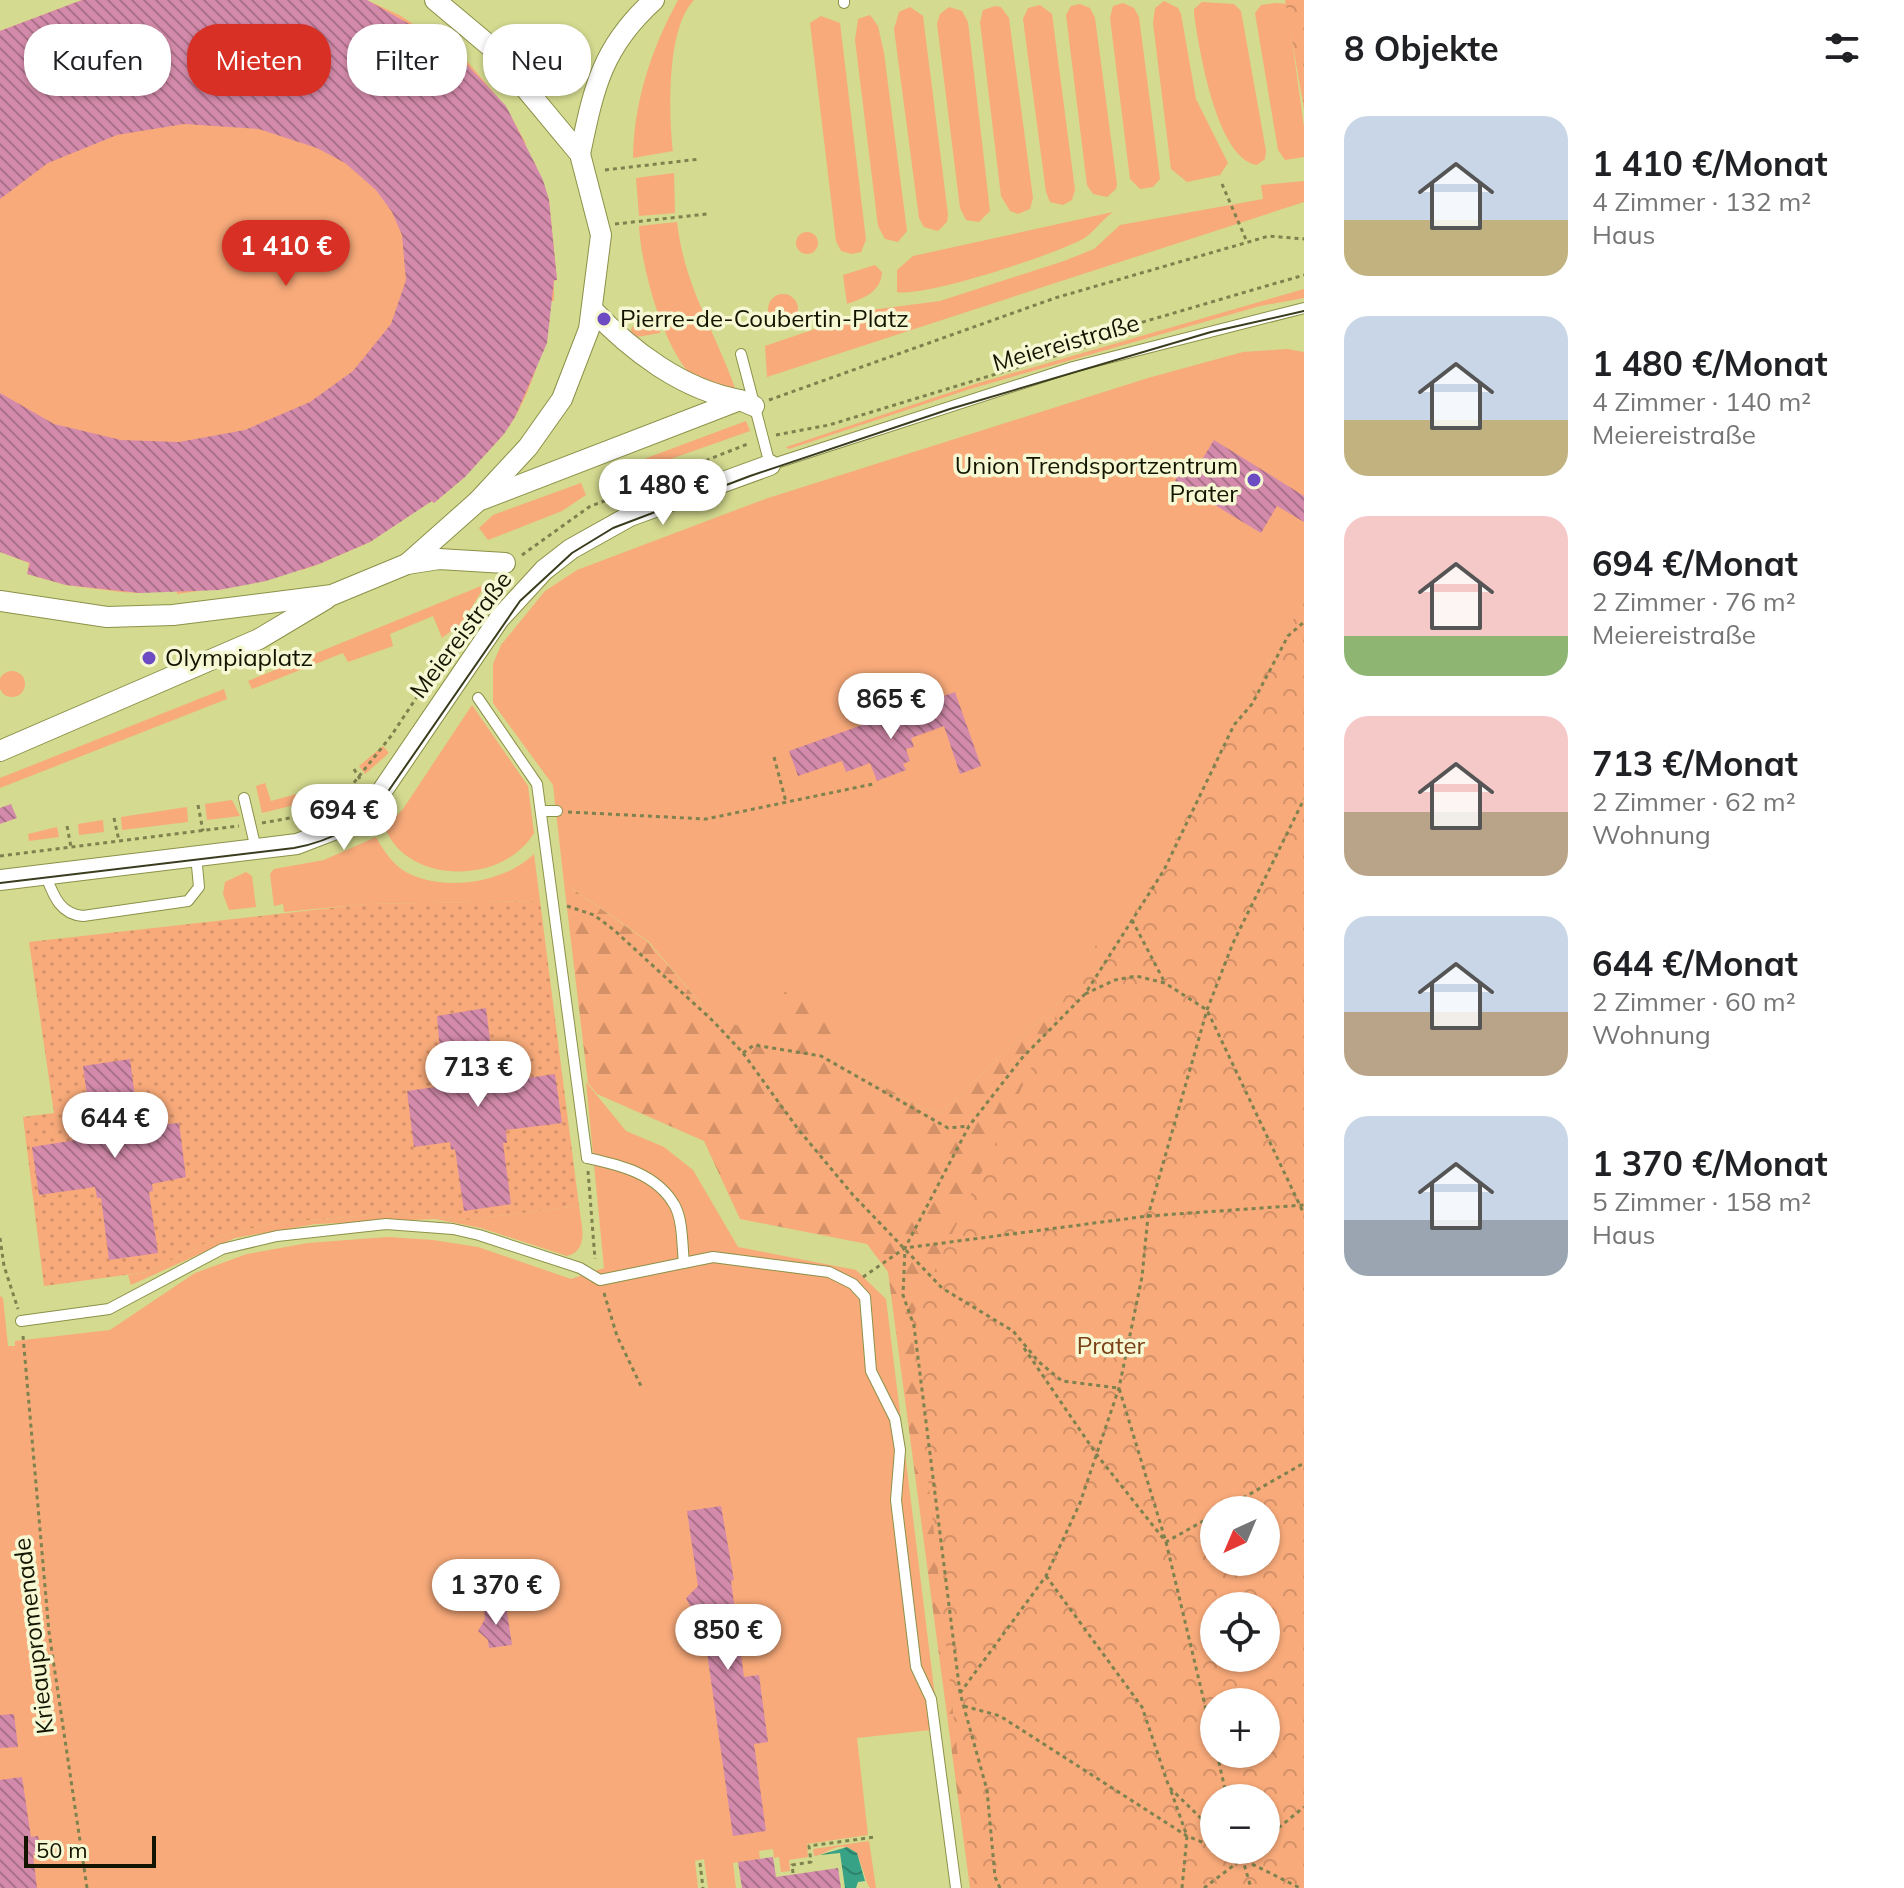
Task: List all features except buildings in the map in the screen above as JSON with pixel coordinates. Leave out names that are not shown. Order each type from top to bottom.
[{"type":"street","points":[[435,0],[491,47],[583,163]]},
{"type":"street","points":[[407,564],[478,501],[528,447],[562,399],[589,329],[601,235],[583,163],[593,90],[624,27],[654,0]]},
{"type":"street","points":[[592,309],[615,334],[658,365],[715,396],[747,403]]},
{"type":"street","points":[[478,501],[747,403]]},
{"type":"street","name":"Meiereistraße","points":[[0,880],[256,849],[326,836],[365,812],[499,619],[522,592],[571,549],[630,516],[770,465]]},
{"type":"street","points":[[0,751],[259,639],[332,595],[407,564],[439,559],[508,566]]},
{"type":"street","points":[[0,601],[107,617],[173,615],[332,595]]},
{"type":"lane","name":"Meiereistraße","points":[[770,465],[1073,367],[1304,308]]},
{"type":"lane","points":[[741,354],[747,403],[764,438],[770,465]]},
{"type":"lane","points":[[478,698],[537,784],[587,1158],[625,1166],[650,1179],[675,1205],[684,1263]]},
{"type":"lane","points":[[244,798],[256,849]]},
{"type":"lane","points":[[541,811],[557,811]]},
{"type":"lane","points":[[45,874],[60,906],[73,915],[83,916],[188,901],[199,887],[196,855]]},
{"type":"lane","points":[[21,1321],[109,1309],[222,1249],[277,1236],[386,1224],[453,1229],[580,1268],[600,1280],[713,1257],[829,1272],[853,1284],[865,1297],[867,1306],[871,1371],[895,1419],[900,1450],[896,1500],[916,1667],[931,1699],[956,1888]]},
{"type":"path","points":[[583,163],[700,159]]},
{"type":"path","points":[[1222,184],[1247,242]]},
{"type":"path","points":[[599,226],[707,214]]},
{"type":"path","points":[[747,403],[1055,298],[1269,236],[1304,239]]},
{"type":"path","points":[[0,856],[251,824],[326,808],[360,779],[476,604],[508,566],[589,507],[764,438],[829,425],[1114,338],[1143,322],[1304,275]]},
{"type":"path","points":[[1000,1888],[995,1877],[987,1790],[960,1693],[914,1326],[903,1295],[905,1248],[969,1126],[1022,1058],[1085,994],[1164,870],[1234,725],[1252,704],[1288,636],[1304,622]]},
{"type":"path","points":[[774,757],[786,802]]},
{"type":"path","points":[[354,769],[360,779]]},
{"type":"path","points":[[557,811],[706,819],[873,784]]},
{"type":"path","points":[[318,787],[326,808]]},
{"type":"path","points":[[960,1693],[1046,1576],[1080,1503],[1119,1388],[1142,1277],[1148,1216],[1207,1010],[1233,943],[1304,799]]},
{"type":"path","points":[[198,805],[203,831]]},
{"type":"path","points":[[114,818],[119,841]]},
{"type":"path","points":[[67,826],[71,847]]},
{"type":"path","points":[[553,900],[594,915],[676,985],[743,1053],[807,1140],[853,1195],[942,1288],[1013,1331],[1039,1362],[1062,1381],[1119,1388]]},
{"type":"path","points":[[1132,920],[1165,983]]},
{"type":"path","points":[[1085,994],[1115,980],[1136,976],[1165,983],[1207,1010],[1304,1214]]},
{"type":"path","points":[[743,1053],[754,1045],[821,1056],[948,1128],[969,1126]]},
{"type":"path","points":[[587,1158],[592,1251],[617,1336],[641,1386]]},
{"type":"path","points":[[853,1284],[905,1248],[1148,1216],[1302,1205]]},
{"type":"path","name":"Krieaupromenade","points":[[0,1238],[4,1266],[21,1321],[49,1632],[87,1888]]},
{"type":"path","points":[[1013,1331],[1097,1455],[1166,1542]]},
{"type":"path","points":[[1119,1388],[1166,1542],[1201,1688]]},
{"type":"path","points":[[1246,1496],[1304,1463]]},
{"type":"path","points":[[1166,1542],[1200,1523]]},
{"type":"path","points":[[1046,1576],[1142,1707],[1187,1836],[1182,1888]]},
{"type":"path","points":[[964,1706],[1000,1716],[1187,1836],[1200,1841]]},
{"type":"path","points":[[1169,1787],[1200,1817]]},
{"type":"path","points":[[1280,1827],[1304,1807]]},
{"type":"path","points":[[793,1873],[792,1865],[811,1862],[809,1846],[875,1837]]},
{"type":"path","points":[[700,1863],[703,1888]]},
{"type":"path","points":[[1204,1888],[1235,1864]]},
{"type":"path","points":[[1244,1864],[1251,1888]]},
{"type":"path","points":[[1252,1864],[1300,1888]]},
{"type":"green space","points":[[82,0],[367,0],[413,24],[347,24],[347,96],[467,96],[467,61],[483,80],[483,96],[497,96],[506,107],[526,144],[517,149],[525,165],[534,161],[549,200],[557,280],[554,281],[554,301],[544,301],[541,318],[550,320],[547,333],[533,378],[505,432],[434,503],[431,501],[370,542],[319,564],[302,570],[264,570],[266,581],[177,594],[177,582],[140,593],[66,585],[27,574],[29,563],[0,552],[0,31]]},
{"type":"green space","points":[[678,0],[694,0],[678,30],[674,51],[671,94],[673,151],[633,158],[637,116],[646,76]]},
{"type":"green space","points":[[1285,0],[1304,0],[1304,109]]},
{"type":"green space","points":[[1164,1],[1178,8],[1181,14],[1196,99],[1228,163],[1220,175],[1187,182],[1171,169],[1153,23],[1155,8]]},
{"type":"green space","points":[[1202,2],[1234,4],[1241,11],[1266,151],[1265,159],[1257,165],[1243,158],[1220,124],[1205,75],[1194,14],[1194,9]]},
{"type":"green space","points":[[1123,3],[1134,8],[1139,17],[1160,179],[1153,187],[1140,189],[1130,179],[1110,18],[1113,6]]},
{"type":"green space","points":[[1080,4],[1090,8],[1095,18],[1117,184],[1107,197],[1093,194],[1087,185],[1066,15],[1071,6]]},
{"type":"green space","points":[[1287,4],[1304,127],[1304,157],[1285,160],[1278,150],[1255,13],[1261,5]]},
{"type":"green space","points":[[1040,5],[1052,14],[1075,190],[1072,200],[1063,205],[1050,202],[1046,192],[1023,19],[1028,8]]},
{"type":"green space","points":[[910,7],[923,16],[948,215],[947,222],[938,231],[924,227],[919,218],[894,29],[899,12]]},
{"type":"green space","points":[[949,7],[962,11],[968,22],[990,211],[979,222],[966,220],[960,208],[937,24],[940,14]]},
{"type":"green space","points":[[1001,7],[1009,18],[1033,198],[1030,209],[1018,214],[1010,211],[1001,196],[980,22],[983,10]]},
{"type":"green space","points":[[870,15],[878,26],[884,53],[907,231],[898,242],[885,239],[878,226],[855,40],[858,19]]},
{"type":"green space","points":[[821,16],[840,23],[866,240],[861,252],[852,254],[841,251],[836,241],[810,23]]},
{"type":"green space","points":[[674,173],[675,213],[639,216],[636,178]]},
{"type":"green space","points":[[1304,181],[1304,202],[767,377],[765,346],[871,310],[940,301],[1064,261],[1094,249],[1120,225],[1263,199],[1261,185]]},
{"type":"green space","points":[[1113,212],[1085,237],[1066,247],[933,289],[897,292],[897,270],[913,256]]},
{"type":"green space","points":[[677,222],[694,289],[736,391],[703,385],[687,371],[657,311],[644,264],[639,226]]},
{"type":"green space","points":[[807,232],[815,235],[818,243],[815,251],[807,254],[799,251],[796,243],[799,235]]},
{"type":"green space","points":[[875,265],[882,272],[878,285],[865,297],[847,304],[843,275]]},
{"type":"green space","points":[[1304,289],[1304,298],[1260,306],[970,389],[789,449],[786,447],[975,384]]},
{"type":"green space","points":[[783,294],[794,298],[798,309],[794,320],[783,324],[772,320],[768,309],[772,298]]},
{"type":"green space","points":[[653,321],[660,327],[660,333],[637,337],[630,334],[632,327]]},
{"type":"green space","points":[[1287,349],[1304,352],[1304,601],[1231,728],[1159,871],[1120,937],[1102,935],[1065,997],[940,1113],[922,1108],[809,1045],[714,1019],[648,941],[564,883],[553,785],[493,703],[493,664],[501,645],[545,591],[577,570],[765,499],[1148,378],[1243,352]]},
{"type":"green space","points":[[746,421],[750,431],[648,467],[644,459]]},
{"type":"green space","points":[[581,483],[586,495],[562,511],[488,540],[479,528],[493,515]]},
{"type":"green space","points":[[486,584],[462,623],[442,638],[433,616],[390,634],[393,646],[348,662],[343,653],[252,689],[248,681]]},
{"type":"green space","name":"Prater","points":[[1304,601],[1304,1888],[970,1888],[888,1272],[867,1244],[740,1219],[704,1141],[597,1094],[588,1083],[564,883],[647,941],[714,1019],[752,1029],[767,1018],[791,983],[836,1032],[829,1056],[922,1108],[940,1113],[1065,997],[1102,935],[1120,937],[1159,871],[1231,728]]},
{"type":"green space","name":"Prater","points":[[1304,601],[1304,1888],[972,1888],[911,1320],[1065,997],[1102,935],[1120,936],[1159,871],[1231,728]]},
{"type":"green space","points":[[12,671],[21,675],[25,684],[21,693],[12,697],[3,693],[-1,684],[3,675]]},
{"type":"green space","points":[[224,689],[227,699],[0,788],[0,778]]},
{"type":"green space","points":[[472,705],[528,786],[534,833],[520,850],[501,862],[480,869],[434,869],[414,860],[397,847],[385,828],[403,809]]},
{"type":"green space","points":[[383,746],[389,753],[365,774],[359,766]]},
{"type":"green space","points":[[265,783],[271,801],[307,791],[311,801],[262,813],[256,786]]},
{"type":"green space","points":[[232,800],[240,816],[207,820],[205,804]]},
{"type":"green space","points":[[187,807],[188,822],[122,830],[121,817]]},
{"type":"green space","points":[[103,820],[104,832],[79,835],[78,824]]},
{"type":"green space","points":[[57,827],[59,837],[29,841],[28,834]]},
{"type":"green space","points":[[376,837],[388,856],[404,871],[436,882],[472,882],[490,878],[522,864],[534,854],[540,901],[367,904],[284,912],[283,904],[274,906],[270,874],[274,869],[324,860]]},
{"type":"green space","points":[[246,872],[252,876],[256,907],[229,910],[223,894],[225,882]]},
{"type":"green space","points":[[540,901],[579,1206],[466,1220],[393,1213],[276,1223],[222,1235],[147,1272],[44,1286],[23,1117],[54,1113],[29,942],[366,904]]},
{"type":"green space","points":[[586,1082],[626,1131],[664,1147],[693,1170],[738,1247],[856,1270],[886,1299],[939,1729],[857,1738],[868,1835],[807,1844],[808,1857],[789,1860],[790,1871],[781,1872],[779,1857],[774,1858],[773,1849],[759,1851],[760,1859],[733,1863],[736,1888],[708,1888],[704,1859],[695,1861],[698,1888],[0,1888],[0,1296],[3,1298],[8,1346],[15,1346],[15,1341],[110,1330],[195,1273],[247,1254],[308,1243],[388,1237],[433,1240],[478,1247],[571,1279],[604,1268]]},
{"type":"green space","points":[[579,1206],[581,1242],[574,1253],[567,1256],[481,1228],[435,1219],[316,1224],[235,1238],[131,1285],[128,1275],[147,1272],[222,1235],[276,1223],[393,1213],[466,1220]]},
{"type":"green space","points":[[869,1841],[876,1888],[870,1888],[860,1861],[852,1850],[838,1847],[814,1856],[813,1849]]},
{"type":"water","points":[[847,1847],[857,1853],[865,1881],[858,1882],[856,1888],[845,1888],[840,1853],[820,1855]]},
{"type":"tram line","points":[[0,883],[294,848],[334,836],[368,814],[387,793],[520,601],[572,553],[613,528],[750,476],[950,409],[1211,332],[1304,311]]},
{"type":"place","name":"Pierre-de-Coubertin-Platz","points":[[604,319]]},
{"type":"place","name":"Union Trendsportzentrum Prater","points":[[1254,480]]},
{"type":"place","name":"Olympiaplatz","points":[[149,658]]}]
